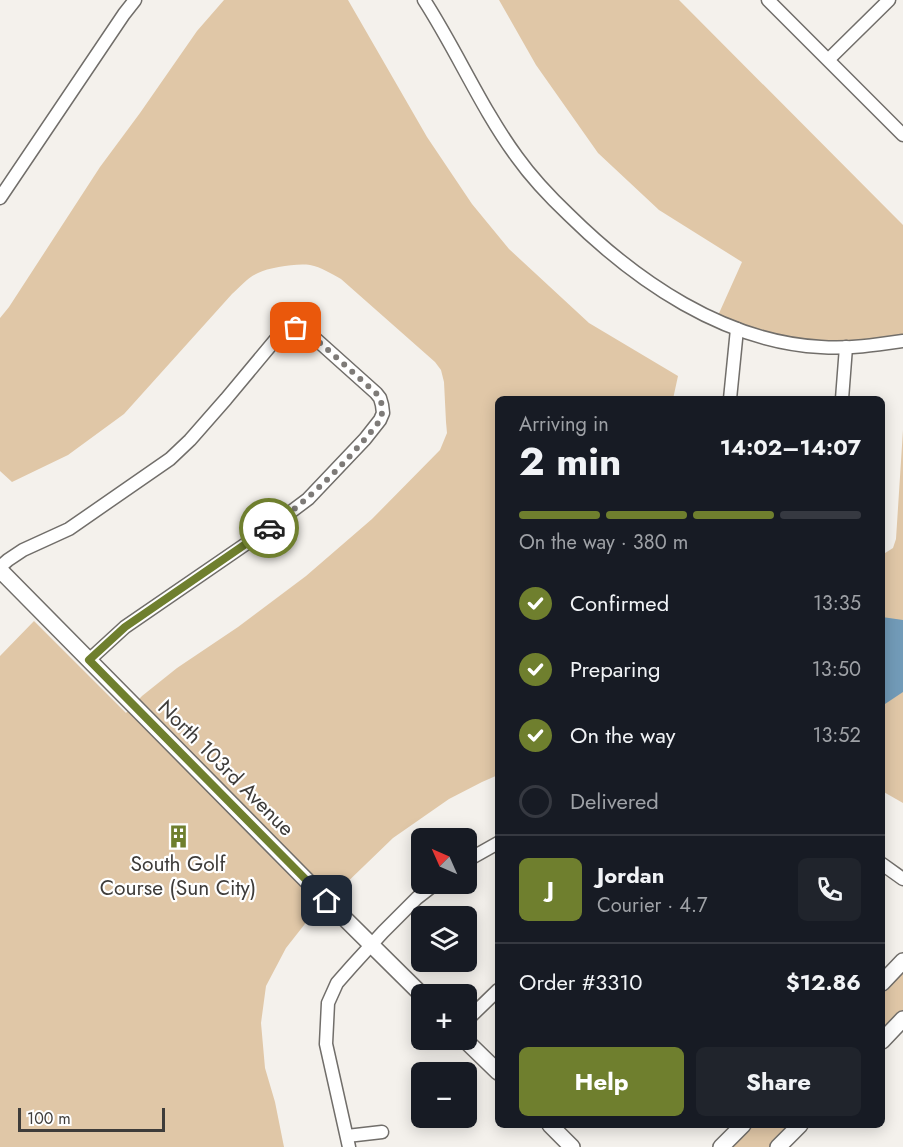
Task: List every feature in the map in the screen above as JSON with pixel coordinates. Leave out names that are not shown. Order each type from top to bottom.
[{"type":"street","points":[[0,198],[4,182],[135,0]]},
{"type":"street","points":[[424,0],[518,159],[554,200],[627,267],[690,307],[737,329],[765,338],[820,347],[876,345],[903,341]]},
{"type":"street","points":[[768,0],[903,135]]},
{"type":"street","points":[[829,59],[889,0]]},
{"type":"street","points":[[0,569],[8,560],[23,550],[69,529],[170,459],[197,432],[282,333],[288,329],[296,328],[309,333],[376,393],[382,405],[383,413],[380,420],[308,499],[125,627],[89,660]]},
{"type":"street","points":[[730,396],[737,329]]},
{"type":"street","points":[[842,396],[846,347]]},
{"type":"street","name":"North 103rd Avenue","points":[[0,569],[411,984]]},
{"type":"street","points":[[477,855],[495,845]]},
{"type":"street","points":[[885,866],[903,879]]},
{"type":"street","points":[[382,1132],[348,1141],[326,1044],[328,1003],[337,983],[371,945],[423,894]]},
{"type":"street","points":[[885,979],[903,961]]},
{"type":"street","points":[[477,1010],[495,993]]},
{"type":"street","points":[[885,1038],[903,1019]]},
{"type":"street","points":[[475,1050],[495,1069]]},
{"type":"street","points":[[553,1128],[572,1147]]},
{"type":"street","points":[[721,1147],[739,1128]]},
{"type":"street","points":[[778,1147],[797,1128]]},
{"type":"shaded area","name":"South Golf Course (Sun City)","points":[[224,0],[348,0],[427,137],[472,204],[509,249],[589,323],[678,376],[674,396],[495,396],[495,776],[449,799],[393,838],[308,920],[286,948],[266,986],[261,1023],[265,1068],[284,1147],[0,1147],[0,656],[34,621],[126,713],[142,696],[177,668],[238,627],[306,576],[372,519],[440,450],[447,433],[444,382],[441,370],[435,362],[341,279],[314,266],[291,265],[263,271],[247,280],[124,414],[68,455],[12,482],[0,471],[0,318],[100,167],[197,31]]},
{"type":"shaded area","points":[[499,0],[679,0],[903,225],[903,341],[820,347],[716,320],[742,262],[659,210],[598,153],[536,65]]},
{"type":"shaded area","points":[[903,430],[903,803],[885,793],[885,553],[893,548],[896,539]]},
{"type":"shaded area","points":[[903,968],[903,1012],[885,1031],[885,987]]},
{"type":"shaded area","points":[[747,1128],[790,1128],[771,1147],[728,1147]]},
{"type":"water","points":[[885,617],[903,620],[903,692],[885,704]]},
{"type":"way so far","points":[[269,528],[308,499],[365,439],[383,413],[380,398],[376,393],[309,333],[296,328]]},
{"type":"place","name":"South Golf Course (Sun City)","points":[[178,836]]},
{"type":"route","points":[[269,528],[125,627],[89,660],[327,901]]}]
